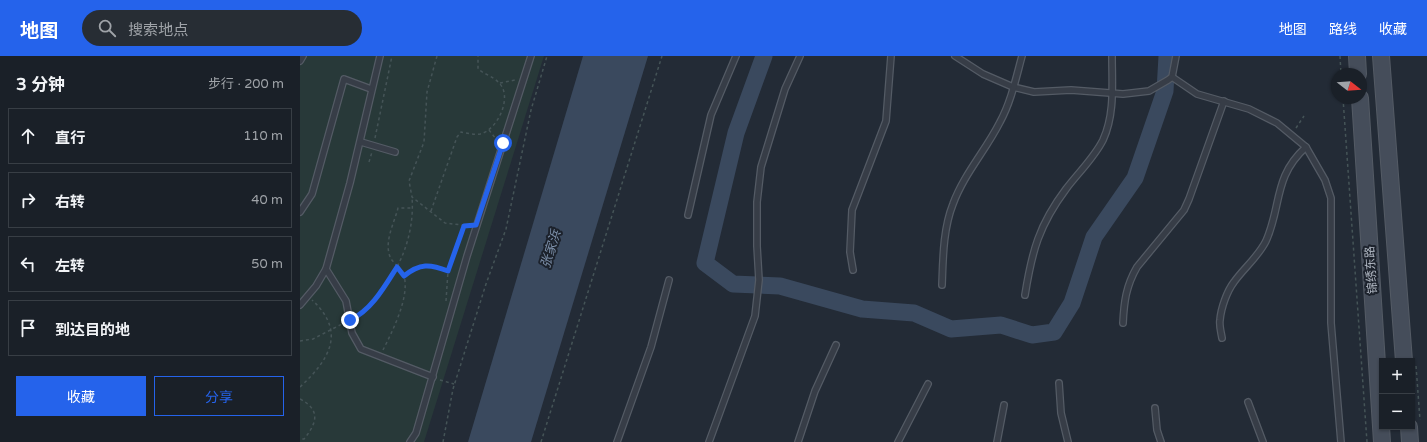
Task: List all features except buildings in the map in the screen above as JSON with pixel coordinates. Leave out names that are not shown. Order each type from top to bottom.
[{"type":"main road","points":[[1357,56],[1358,68]]},
{"type":"main road","points":[[1381,56],[1404,358]]},
{"type":"main road","name":"锦绣东路","points":[[1360,104],[1382,442]]},
{"type":"main road","points":[[1409,430],[1410,442]]},
{"type":"lane","points":[[300,62],[303,56]]},
{"type":"lane","points":[[300,305],[308,297],[326,269],[360,142],[371,88],[380,56]]},
{"type":"lane","points":[[410,442],[416,434],[476,225],[531,56]]},
{"type":"lane","points":[[688,216],[711,115],[736,56]]},
{"type":"lane","points":[[709,442],[755,316],[759,293],[757,202],[761,167],[785,89],[800,56]]},
{"type":"lane","points":[[853,270],[850,252],[852,210],[886,121],[891,56]]},
{"type":"lane","points":[[955,56],[983,74],[1013,87],[1034,92],[1071,90],[1112,94],[1139,93],[1161,85],[1170,79],[1176,56]]},
{"type":"lane","points":[[942,285],[943,264],[952,204],[1000,123],[1022,56]]},
{"type":"lane","points":[[1025,295],[1030,263],[1042,227],[1052,209],[1103,140],[1111,110],[1112,56]]},
{"type":"lane","points":[[300,212],[312,194],[344,79],[371,88]]},
{"type":"lane","points":[[1170,79],[1198,94],[1249,109],[1276,123],[1306,147],[1325,180],[1331,198],[1331,324],[1341,442]]},
{"type":"lane","points":[[1123,323],[1126,290],[1131,277],[1136,267],[1179,215],[1189,199],[1224,101]]},
{"type":"lane","points":[[360,142],[395,152]]},
{"type":"lane","points":[[1222,338],[1220,320],[1228,294],[1234,282],[1246,269],[1265,242],[1271,228],[1281,184],[1286,171],[1296,156],[1306,147]]},
{"type":"lane","points":[[326,269],[346,301],[352,333],[361,349],[433,377]]},
{"type":"lane","points":[[617,442],[651,348],[669,280]]},
{"type":"lane","points":[[798,442],[815,392],[836,345]]},
{"type":"lane","points":[[1059,383],[1061,413],[1068,442]]},
{"type":"lane","points":[[898,442],[928,384]]},
{"type":"lane","points":[[1248,402],[1262,442]]},
{"type":"lane","points":[[997,442],[1004,405]]},
{"type":"lane","points":[[1155,408],[1157,430],[1161,442]]},
{"type":"path","points":[[368,162],[374,146],[392,56]]},
{"type":"path","points":[[300,341],[313,339],[360,316],[385,288],[401,260],[407,241],[413,210],[409,180],[424,142],[427,92],[437,56]]},
{"type":"path","points":[[431,211],[457,137],[461,132],[479,134],[489,130],[495,124],[503,111],[504,96],[500,83],[478,69],[478,56]]},
{"type":"path","points":[[443,442],[454,384],[486,284],[506,229],[531,110],[546,56]]},
{"type":"path","points":[[541,442],[662,56]]},
{"type":"path","points":[[1340,56],[1341,68]]},
{"type":"path","points":[[500,83],[512,80],[523,82]]},
{"type":"path","points":[[1343,104],[1367,442]]},
{"type":"path","points":[[1291,135],[1304,116]]},
{"type":"path","points":[[489,130],[503,143]]},
{"type":"path","points":[[412,197],[445,222],[464,226],[476,225]]},
{"type":"path","points":[[380,357],[400,313],[404,290],[404,276],[390,257],[387,244],[398,208],[413,208]]},
{"type":"path","points":[[452,310],[447,306],[445,296],[448,271],[464,226]]},
{"type":"path","points":[[404,276],[413,268],[425,265],[435,266],[448,271]]},
{"type":"path","points":[[300,387],[313,374],[327,355],[332,339],[326,315],[308,297]]},
{"type":"path","points":[[433,377],[454,384]]},
{"type":"path","points":[[300,399],[311,407],[316,417],[314,427],[304,439]]},
{"type":"shaded area","points":[[300,56],[544,56],[424,442],[300,442]]},
{"type":"water","name":"张家浜","points":[[583,56],[648,56],[531,442],[468,442]]},
{"type":"waterway","points":[[764,56],[736,133],[705,263],[733,284],[780,286],[862,309],[914,313],[951,329],[1001,325],[1032,335],[1054,332],[1072,303],[1094,237],[1135,178],[1165,91],[1167,56]]},
{"type":"route","points":[[350,320],[360,316],[385,288],[397,267],[404,276],[413,268],[425,265],[435,266],[448,271],[464,226],[476,225],[503,143]]}]
